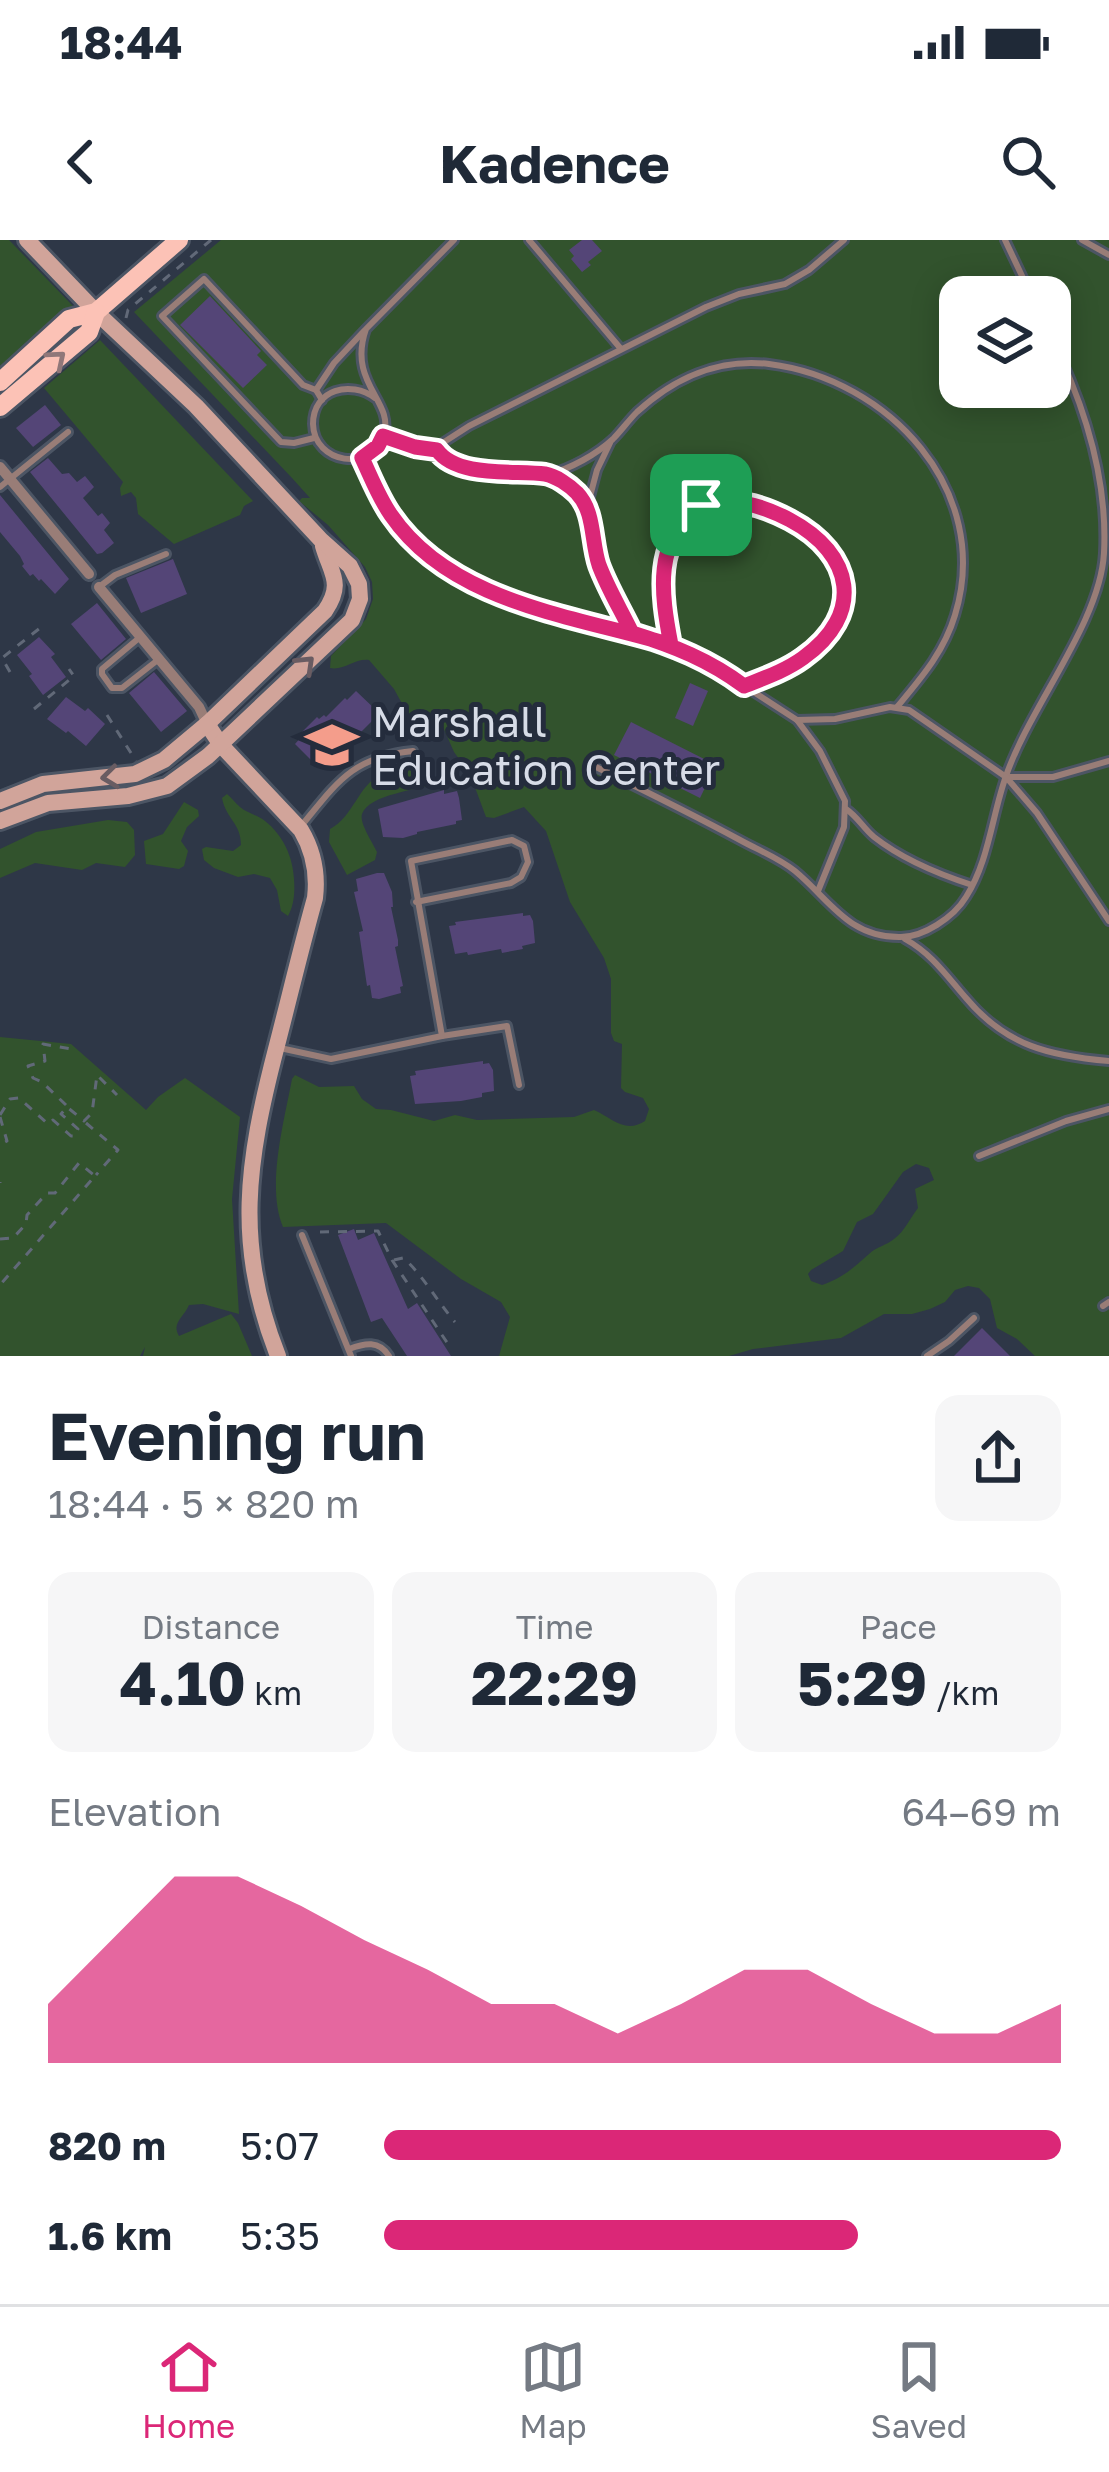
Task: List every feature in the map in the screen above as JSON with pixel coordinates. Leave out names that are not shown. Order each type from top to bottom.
[{"type":"main road","points":[[2,393],[89,332],[96,312],[179,240]]},
{"type":"street","points":[[0,821],[48,803],[128,796],[167,786],[221,745],[352,620],[360,599],[350,566],[27,240]]},
{"type":"street","points":[[0,467],[5,483],[89,574]]},
{"type":"street","points":[[0,801],[43,784],[135,774],[164,760],[333,599],[334,572],[321,540]]},
{"type":"street","points":[[100,587],[199,707],[221,745],[300,828],[313,856],[316,891],[256,1130],[249,1202],[257,1287],[278,1356]]},
{"type":"lane","points":[[316,389],[366,328],[454,240]]},
{"type":"lane","points":[[530,240],[621,349]]},
{"type":"lane","points":[[437,450],[470,426],[621,349],[722,301],[785,284],[844,240]]},
{"type":"lane","points":[[1004,240],[1022,276]]},
{"type":"lane","points":[[1082,240],[1109,254]]},
{"type":"lane","points":[[316,437],[281,442],[162,316],[204,279],[322,400]]},
{"type":"lane","points":[[366,328],[360,357],[385,418],[383,436],[362,458],[332,456],[316,437],[314,415],[322,400],[348,387],[375,398]]},
{"type":"lane","points":[[383,436],[437,450],[446,460],[472,468],[512,475],[550,474],[611,441],[634,415],[676,383],[719,365],[770,364],[835,382],[878,406],[921,446],[950,497],[963,554],[955,615],[942,647],[897,707]]},
{"type":"lane","points":[[903,938],[937,925],[965,899],[982,862],[1025,729],[1098,589],[1104,554],[1100,476],[1071,381]]},
{"type":"lane","points":[[5,483],[68,432]]},
{"type":"lane","points":[[587,508],[611,441]]},
{"type":"lane","points":[[362,458],[392,517],[452,572],[493,593],[671,645],[709,662],[797,720],[820,752],[846,809],[844,827],[818,890]]},
{"type":"lane","points":[[550,474],[570,486],[587,508],[600,567],[632,633]]},
{"type":"lane","points":[[671,645],[664,590],[666,557],[670,540],[690,513],[701,505],[739,501],[765,508],[808,530],[837,559],[844,578],[843,607],[834,626],[807,655],[787,669],[744,686]]},
{"type":"lane","points":[[100,587],[115,575],[166,554]]},
{"type":"lane","points":[[141,637],[105,666],[105,680],[112,688],[122,688],[159,659]]},
{"type":"lane","points":[[797,720],[835,719],[897,707],[909,710],[1006,777],[1037,813],[1109,921]]},
{"type":"lane","points":[[300,828],[347,773],[380,755],[413,751]]},
{"type":"lane","points":[[1006,777],[1053,777],[1109,761]]},
{"type":"lane","points":[[594,766],[790,866],[854,927],[903,938],[936,961],[987,1021],[1018,1041],[1060,1056],[1109,1060]]},
{"type":"lane","points":[[846,809],[869,833],[895,850],[972,885]]},
{"type":"lane","points":[[416,902],[521,878],[528,862],[524,846],[512,839],[410,861],[416,902],[442,1036]]},
{"type":"lane","points":[[276,1047],[332,1059],[507,1026],[519,1085]]},
{"type":"lane","points":[[979,1156],[1109,1108]]},
{"type":"lane","points":[[302,1235],[350,1352],[371,1343],[389,1356]]},
{"type":"lane","points":[[927,1356],[974,1318]]},
{"type":"path","points":[[126,318],[128,310],[212,240]]},
{"type":"path","points":[[10,671],[2,658],[40,628],[44,633]]},
{"type":"path","points":[[34,709],[74,676],[69,669]]},
{"type":"path","points":[[107,715],[136,762]]},
{"type":"path","points":[[0,1285],[118,1150],[33,1078],[28,1066],[45,1061],[43,1044],[70,1049]]},
{"type":"path","points":[[84,1121],[92,1113],[97,1075],[117,1095]]},
{"type":"path","points":[[0,1145],[7,1141],[0,1116],[10,1100],[19,1098],[48,1124],[53,1120],[74,1136],[78,1130],[61,1114],[67,1107]]},
{"type":"path","points":[[0,1239],[13,1238],[26,1224],[26,1215],[47,1193],[55,1192],[79,1163],[95,1176]]},
{"type":"path","points":[[320,1232],[378,1231],[448,1344]]},
{"type":"path","points":[[392,1260],[410,1262],[455,1322]]},
{"type":"green space","points":[[0,240],[9,240],[73,306],[0,366]]},
{"type":"green space","points":[[221,240],[1109,240],[1109,1356],[1035,1356],[997,1328],[990,1299],[979,1288],[968,1286],[930,1309],[884,1314],[841,1338],[729,1356],[499,1356],[510,1317],[501,1302],[461,1279],[386,1223],[283,1227],[276,1174],[295,1075],[319,1087],[354,1086],[376,1109],[434,1121],[455,1115],[477,1120],[574,1117],[594,1110],[631,1126],[645,1121],[649,1109],[643,1098],[621,1088],[622,1044],[611,1033],[611,979],[604,958],[570,902],[546,831],[524,807],[486,817],[470,774],[443,727],[411,720],[394,689],[369,660],[330,668],[331,656],[366,619],[373,599],[372,582],[365,567],[328,525],[299,501],[310,498],[134,312]],"holes":[[[916,1164],[929,1168],[934,1180],[915,1189],[918,1208],[901,1232],[836,1279],[822,1285],[811,1281],[811,1270],[843,1251],[857,1222],[873,1214],[903,1172]]]},
{"type":"green space","points":[[100,340],[253,501],[240,515],[174,544],[138,514],[131,492],[121,496],[123,482],[44,388]]},
{"type":"green space","points":[[430,768],[437,783],[384,797],[366,807],[362,818],[377,852],[375,860],[347,875],[329,842],[330,829],[372,780]]},
{"type":"green space","points":[[227,794],[271,827],[286,847],[294,884],[288,916],[281,911],[270,878],[238,877],[204,860],[202,849],[206,847],[233,851],[241,845],[222,798]]},
{"type":"green space","points":[[184,802],[198,810],[199,816],[181,841],[188,851],[184,866],[146,864],[144,841],[163,834]]},
{"type":"green space","points":[[108,820],[127,822],[134,830],[135,855],[125,867],[96,863],[82,870],[35,863],[0,878],[0,849],[36,832]]},
{"type":"green space","points":[[0,1037],[71,1044],[146,1110],[185,1078],[240,1117],[232,1199],[239,1314],[189,1305],[176,1327],[179,1336],[231,1314],[252,1356],[143,1356],[145,1347],[140,1356],[0,1356]]},
{"type":"building","points":[[582,240],[592,240],[602,251],[582,272],[569,250]]},
{"type":"building","points":[[210,296],[261,351],[257,355],[267,365],[243,388],[180,325]]},
{"type":"building","points":[[45,405],[61,425],[33,447],[16,428]]},
{"type":"building","points":[[48,458],[62,474],[69,473],[77,482],[85,476],[94,487],[83,498],[110,523],[104,530],[114,543],[102,553],[97,554],[30,472]]},
{"type":"building","points":[[0,495],[69,579],[55,594],[41,579],[30,576],[0,532]]},
{"type":"building","points":[[173,559],[187,594],[141,613],[126,578]]},
{"type":"building","points":[[97,603],[126,639],[101,660],[71,624]]},
{"type":"building","points":[[39,637],[55,654],[51,657],[66,677],[43,695],[17,655]]},
{"type":"building","points":[[154,672],[187,711],[161,732],[129,693]]},
{"type":"building","points":[[690,683],[708,691],[693,726],[675,718]]},
{"type":"building","points":[[356,691],[377,711],[375,718],[355,738],[315,764],[295,744],[317,717],[326,717]]},
{"type":"building","points":[[66,697],[105,724],[86,746],[47,719]]},
{"type":"building","points":[[631,722],[716,765],[700,798],[614,755]]},
{"type":"building","points":[[444,790],[444,794],[457,791],[462,820],[403,838],[383,837],[378,809]]},
{"type":"building","points":[[384,873],[392,892],[403,986],[401,993],[379,999],[372,998],[367,986],[354,892],[358,891],[356,879]]},
{"type":"building","points":[[523,913],[533,921],[535,943],[502,953],[501,949],[455,954],[449,926],[455,922]]},
{"type":"building","points":[[483,1061],[493,1070],[494,1091],[461,1101],[415,1104],[410,1076],[415,1071]]},
{"type":"building","points":[[354,1229],[358,1240],[374,1233],[408,1309],[417,1303],[451,1356],[407,1356],[382,1318],[371,1322],[338,1235]]},
{"type":"building","points":[[982,1328],[1010,1356],[954,1356]]},
{"type":"place","name":"Marshall Education Center","points":[[332,745]]},
{"type":"route","points":[[701,505],[680,524],[666,557],[664,590],[671,645],[526,604],[452,572],[392,517],[362,458],[383,436],[437,450],[446,460],[472,468],[512,475],[550,474],[586,503],[600,567],[632,633],[671,645],[698,656],[744,686],[787,669],[822,642],[843,607],[844,578],[826,545],[786,518],[739,501],[701,505]]}]
